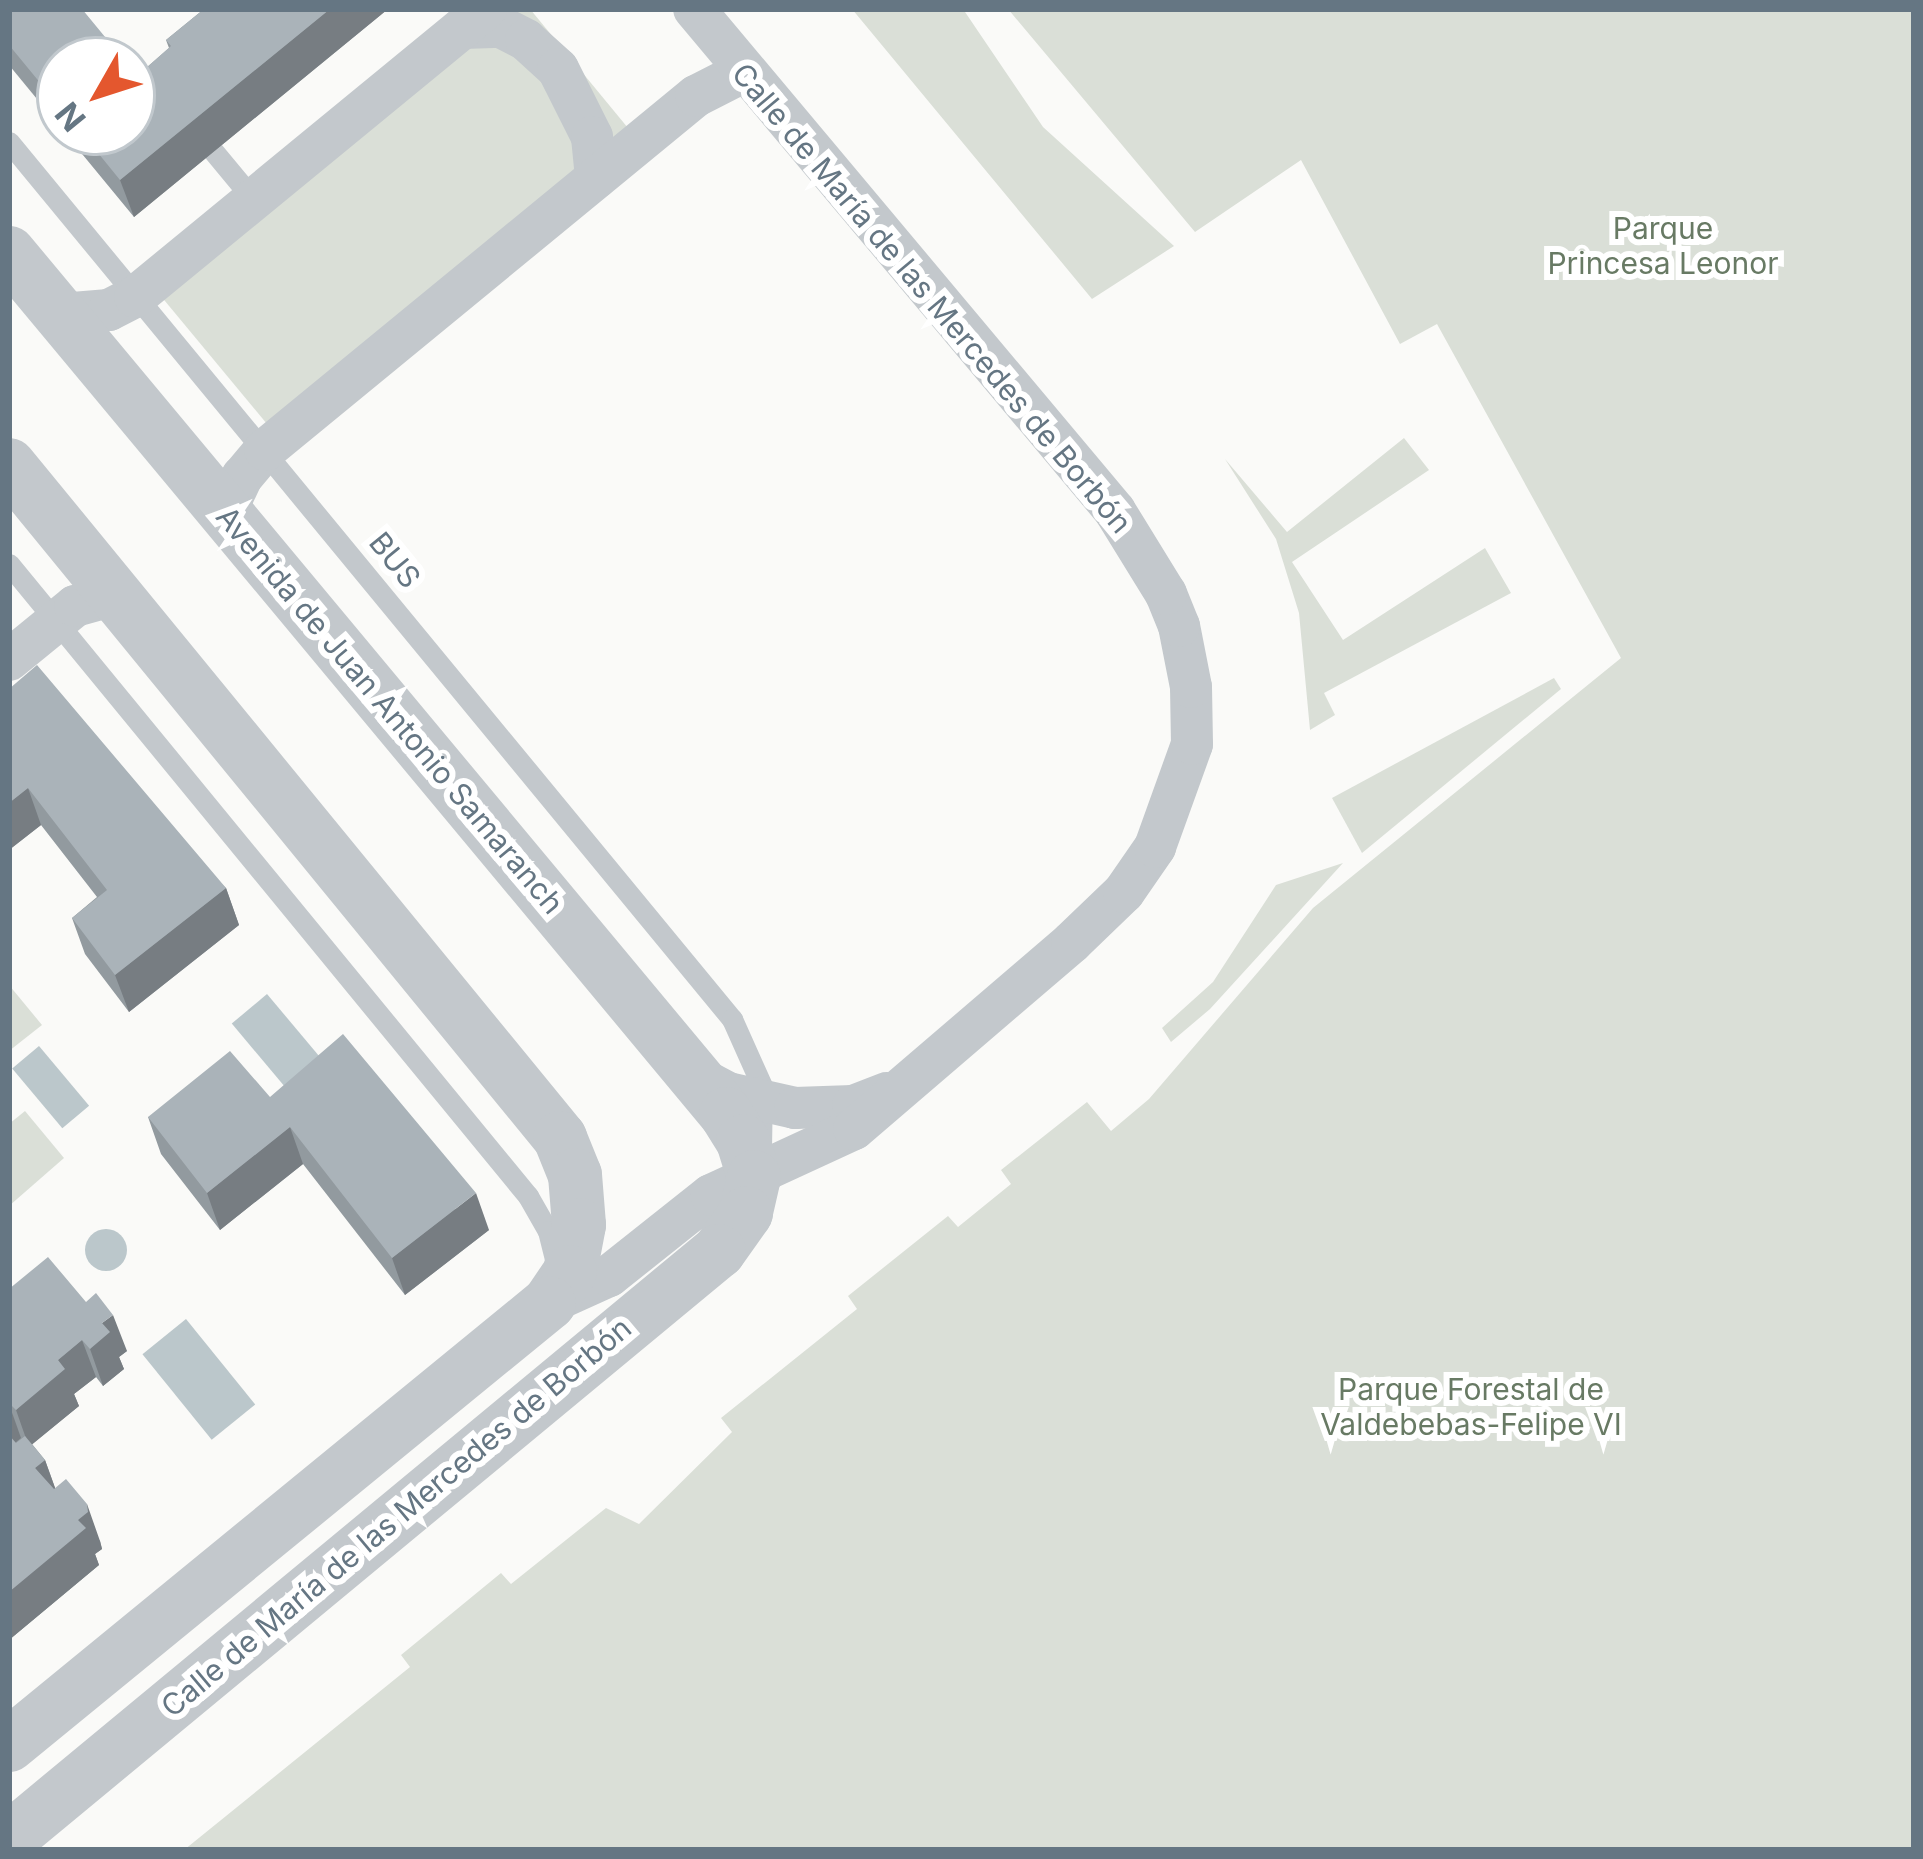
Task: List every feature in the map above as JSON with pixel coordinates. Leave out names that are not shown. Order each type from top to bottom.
[{"type":"street","name":"Calle de María de las Mercedes de Borbón","points":[[9,1745],[536,1315],[610,1276],[711,1195],[854,1129],[898,1086],[1072,942],[1124,892],[1155,848],[1192,744],[1191,687],[1179,626],[1166,594],[1115,512],[694,9]]},
{"type":"street","points":[[61,314],[110,310],[135,297],[475,18],[526,40],[559,69],[592,137],[596,178]]},
{"type":"street","points":[[226,511],[242,477],[265,450],[696,96],[745,71]]},
{"type":"street","name":"Avenida de Juan Antonio Samaranch","points":[[9,253],[692,1073],[743,1141],[754,1177]]},
{"type":"street","points":[[9,465],[560,1138],[575,1175],[579,1225],[570,1272],[536,1315]]},
{"type":"street","points":[[9,660],[75,606],[115,595]]},
{"type":"street","points":[[692,1073],[728,1093],[764,1103],[835,1109],[872,1100],[898,1086]]},
{"type":"street","name":"Calle de María de las Mercedes de Borbón","points":[[9,1839],[719,1251],[746,1213],[754,1177]]},
{"type":"lane","name":"BUS","points":[[9,142],[732,1019],[754,1061],[764,1103]]},
{"type":"lane","points":[[214,152],[253,199]]},
{"type":"lane","points":[[9,563],[528,1196],[548,1231],[558,1270],[536,1315]]},
{"type":"lane","points":[[754,1177],[765,1130],[764,1103]]},
{"type":"green space","points":[[497,9],[530,9],[628,128],[267,424],[155,289]]},
{"type":"green space","points":[[852,9],[963,9],[1043,127],[1174,246],[1092,299]]},
{"type":"green space","name":"Parque Forestal de Valdebebas-Felipe VI","points":[[1008,9],[1914,9],[1914,1850],[184,1850],[410,1667],[401,1655],[501,1573],[511,1584],[606,1508],[639,1524],[732,1432],[721,1418],[857,1309],[848,1296],[948,1216],[958,1227],[1011,1184],[1001,1170],[1087,1102],[1111,1131],[1149,1099],[1313,908],[1621,658],[1437,324],[1400,344],[1301,160],[1195,232]]},
{"type":"green space","points":[[1404,438],[1429,470],[1292,562],[1343,640],[1485,548],[1511,593],[1324,693],[1335,715],[1310,730],[1299,613],[1276,539],[1225,459],[1287,532]]},
{"type":"green space","points":[[1554,678],[1561,689],[1362,853],[1332,798]]},
{"type":"green space","points":[[1343,863],[1210,1009],[1171,1042],[1162,1028],[1213,982],[1276,885]]},
{"type":"green space","points":[[9,985],[42,1025],[9,1051]]},
{"type":"green space","points":[[25,1111],[64,1158],[9,1206],[9,1124]]},
{"type":"shaded area","points":[[267,994],[327,1066],[292,1096],[232,1024]]},
{"type":"shaded area","points":[[39,1046],[89,1106],[62,1128],[12,1068]]},
{"type":"shaded area","points":[[106,1229],[121,1235],[127,1250],[121,1265],[106,1271],[91,1265],[85,1250],[91,1235]]},
{"type":"shaded area","points":[[186,1319],[255,1404],[212,1440],[142,1354]]},
{"type":"building","points":[[9,9],[82,9],[104,36],[36,36],[36,78],[9,45]]},
{"type":"building","points":[[204,9],[330,9],[156,151],[156,59],[171,46],[166,40]]},
{"type":"building","points":[[100,156],[149,156],[120,180]]},
{"type":"building","points":[[37,665],[226,888],[115,975],[72,918],[107,890],[28,788],[9,803],[9,689]]},
{"type":"building","points":[[343,1034],[476,1193],[392,1258],[290,1127],[207,1193],[148,1117],[230,1051],[270,1097]]},
{"type":"building","points":[[48,1257],[86,1302],[96,1293],[113,1315],[102,1323],[110,1332],[90,1349],[82,1340],[58,1360],[65,1369],[16,1410],[9,1403],[9,1289]]},
{"type":"building","points":[[9,1435],[16,1443],[25,1436],[45,1460],[35,1468],[54,1489],[66,1479],[87,1504],[88,1512],[78,1520],[86,1528],[9,1592]]},
{"type":"park label","name":"Parque Princesa Leonor","points":[[1663,245]]}]
